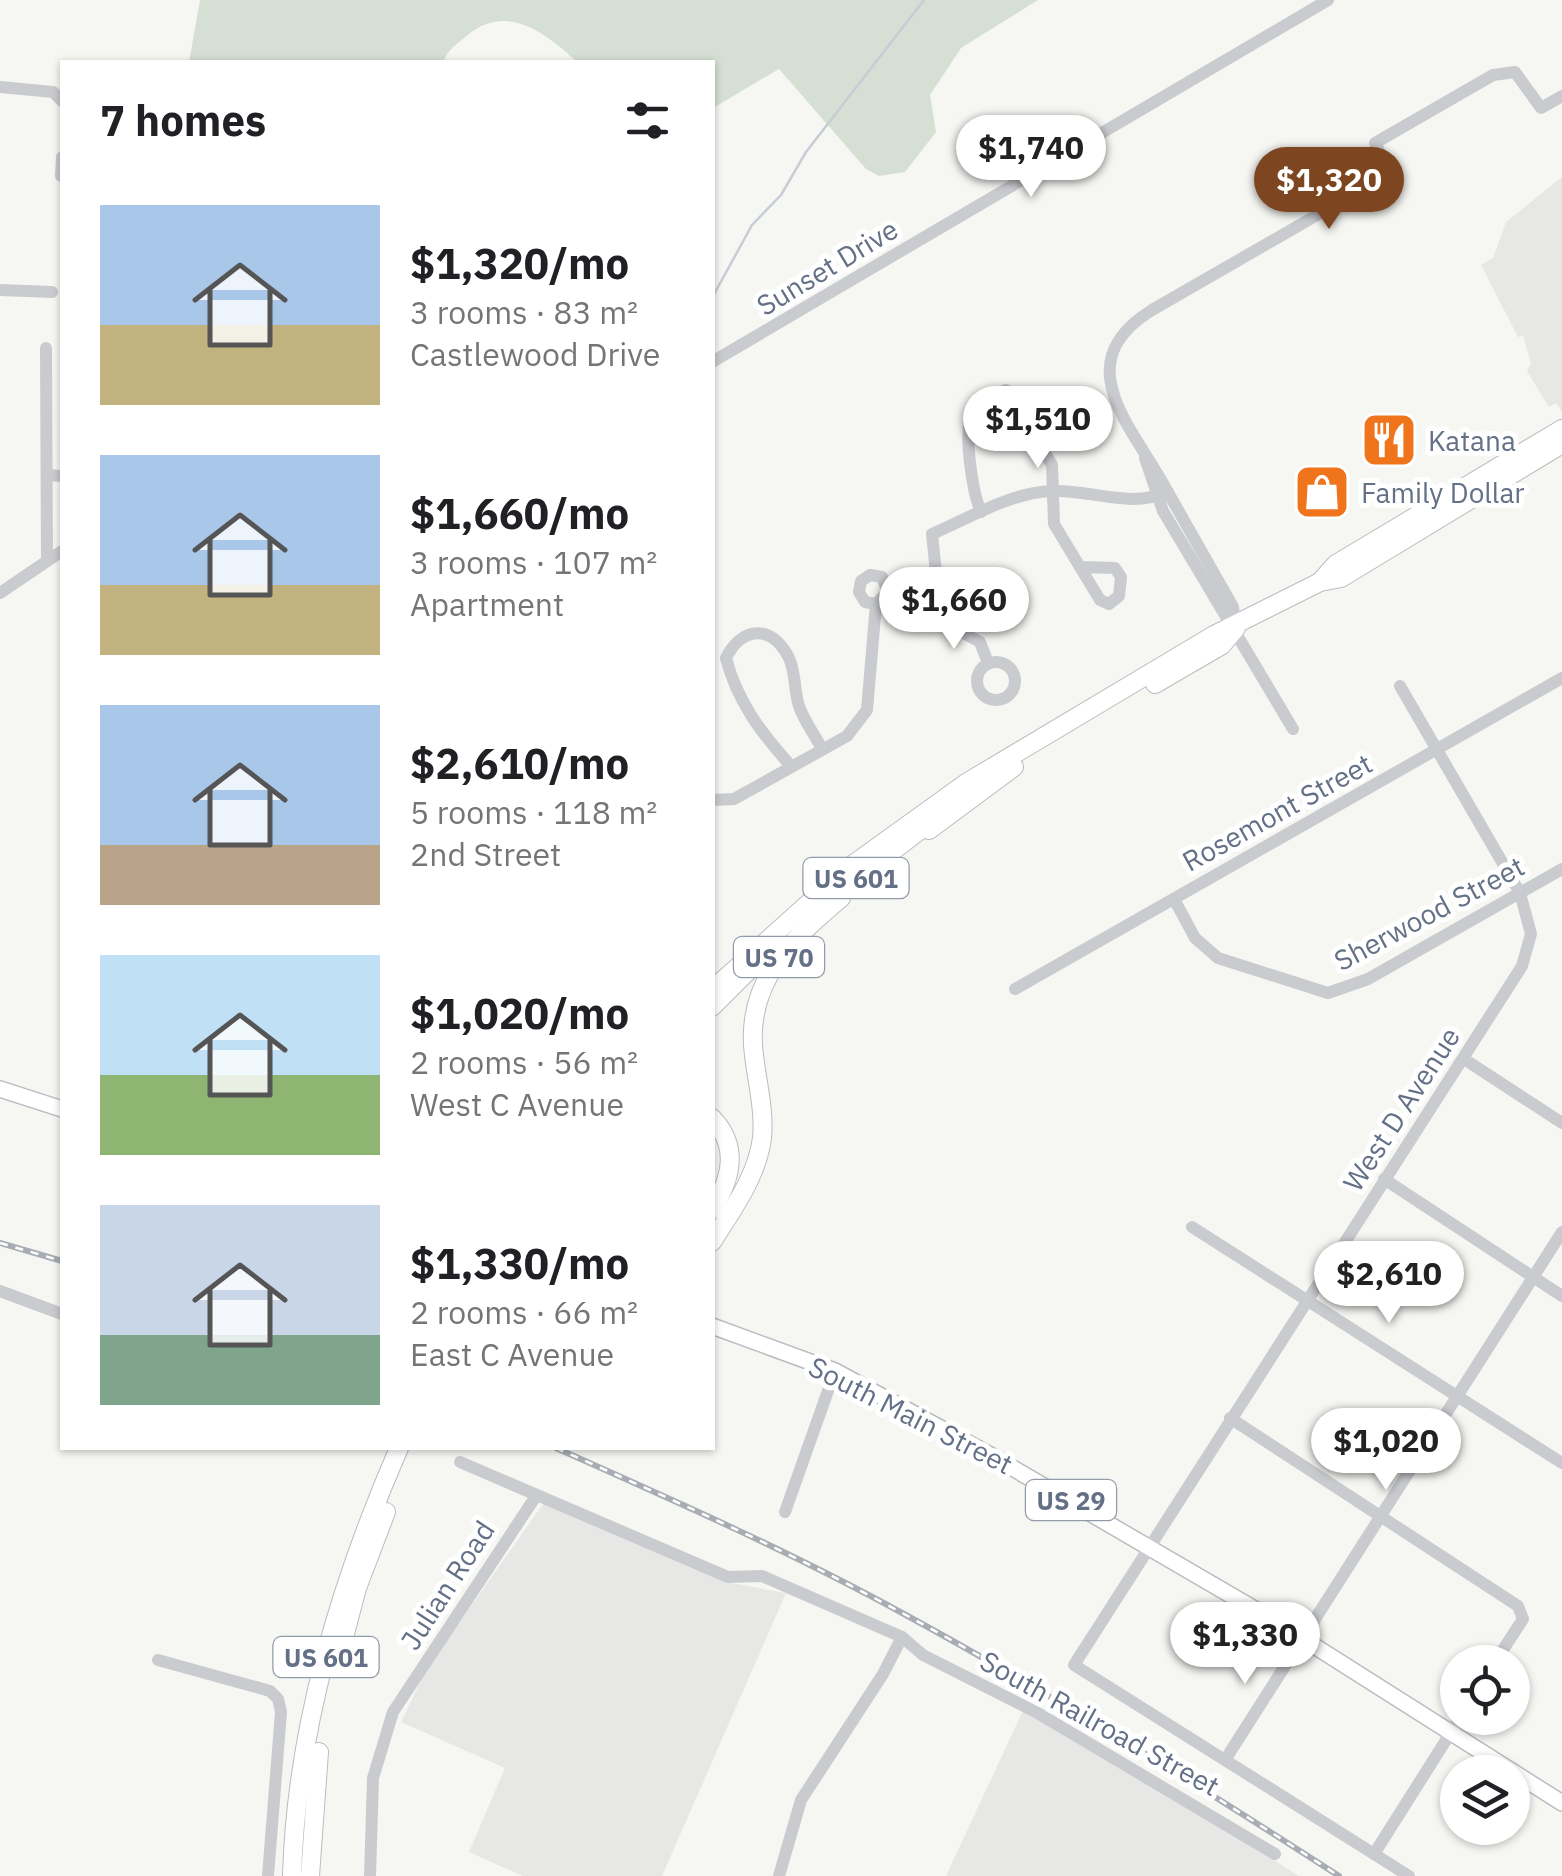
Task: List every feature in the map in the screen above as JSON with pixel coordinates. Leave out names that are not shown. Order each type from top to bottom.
[{"type":"highway","name":"US 70","points":[[1320,582],[1336,564],[1562,429]]},
{"type":"highway","name":"US 70","points":[[715,987],[786,920],[900,828],[1214,635],[1236,628],[1320,582],[1341,578],[1562,444]]},
{"type":"highway","name":"US 70","points":[[715,1237],[747,1186],[759,1149],[754,1015],[768,974],[800,933],[1014,767],[1222,645],[1236,628]]},
{"type":"highway","name":"US 601","points":[[715,1004],[764,956],[870,866],[1014,767]]},
{"type":"highway","points":[[715,1122],[728,1138],[730,1160],[729,1180],[715,1205]]},
{"type":"highway","name":"US 601","points":[[292,1876],[293,1841],[313,1716],[332,1631],[396,1450]]},
{"type":"highway","name":"US 601","points":[[310,1876],[318,1761],[340,1650],[357,1588],[412,1450]]},
{"type":"main road","points":[[0,1090],[60,1108]]},
{"type":"main road","name":"South Main Street","points":[[715,1327],[835,1371],[1149,1545],[1440,1715]]},
{"type":"main road","name":"South Main Street","points":[[1471,1735],[1560,1800]]},
{"type":"street","name":"Sunset Drive","points":[[715,360],[1328,0]]},
{"type":"street","points":[[1292,729],[1236,628],[1233,607],[1163,494],[1110,390],[1114,353],[1134,322],[1383,176],[1387,168],[1375,142],[1493,75],[1515,72],[1541,108],[1562,96]]},
{"type":"street","points":[[0,88],[53,92],[60,99]]},
{"type":"street","points":[[0,290],[52,292]]},
{"type":"street","points":[[46,348],[47,561]]},
{"type":"street","points":[[982,512],[972,480],[970,423],[976,408],[1006,390],[1052,465],[1054,524],[1081,567]]},
{"type":"street","points":[[47,475],[60,476]]},
{"type":"street","points":[[988,663],[980,642],[941,621],[932,534],[1018,497],[1053,490],[1128,500],[1163,494]]},
{"type":"street","points":[[0,593],[60,552]]},
{"type":"street","points":[[715,800],[734,799],[847,736],[867,710],[876,604]]},
{"type":"street","points":[[791,766],[750,716],[731,679],[726,658],[735,640],[749,632],[768,633],[786,653],[800,707],[822,749]]},
{"type":"street","name":"Rosemont Street","points":[[1015,989],[1562,678]]},
{"type":"street","name":"West D Avenue","points":[[1225,1760],[1074,1665],[1464,1059],[1529,948],[1529,916],[1520,892],[1400,686]]},
{"type":"street","name":"Sherwood Street","points":[[1174,899],[1195,938],[1218,958],[1328,993],[1353,987],[1562,868]]},
{"type":"street","points":[[1464,1059],[1562,1124]]},
{"type":"street","points":[[1384,1179],[1562,1296]]},
{"type":"street","points":[[1192,1227],[1562,1463]]},
{"type":"street","points":[[1408,1876],[1225,1760],[1562,1232]]},
{"type":"street","points":[[0,1291],[60,1313]]},
{"type":"street","points":[[785,1512],[835,1371]]},
{"type":"street","points":[[1230,1418],[1518,1606],[1523,1619],[1506,1645]]},
{"type":"street","name":"South Railroad Street","points":[[460,1462],[728,1577],[762,1576],[902,1637],[923,1655],[1036,1712],[1275,1854]]},
{"type":"street","name":"Julian Road","points":[[370,1876],[373,1778],[394,1712],[536,1496]]},
{"type":"street","points":[[779,1876],[801,1800],[883,1674],[902,1637]]},
{"type":"street","points":[[158,1660],[270,1690],[278,1699],[281,1712],[268,1876]]},
{"type":"street","points":[[1374,1854],[1449,1735]]},
{"type":"shaded area","points":[[200,0],[1038,0],[961,48],[930,95],[936,132],[905,172],[879,176],[866,169],[779,69],[715,107],[715,60],[575,60],[540,33],[512,22],[484,25],[469,34],[444,60],[189,60]]},
{"type":"shaded area","points":[[1562,177],[1562,412],[1556,403],[1549,407],[1527,371],[1531,363],[1523,336],[1518,337],[1481,265],[1493,258],[1506,222]]},
{"type":"shaded area","points":[[543,1504],[731,1583],[786,1593],[662,1876],[523,1876],[469,1852],[505,1768],[401,1722],[426,1670]]},
{"type":"shaded area","points":[[1027,1702],[1299,1876],[946,1876]]},
{"type":"waterway","points":[[715,293],[752,225],[781,195],[806,152],[924,0]]},
{"type":"railway","points":[[0,1243],[60,1260]]},
{"type":"railway","points":[[560,1450],[775,1548],[904,1614],[1124,1741],[1339,1876]]},
{"type":"place","name":"Katana","points":[[1389,440]]},
{"type":"place","name":"Family Dollar","points":[[1322,492]]}]
